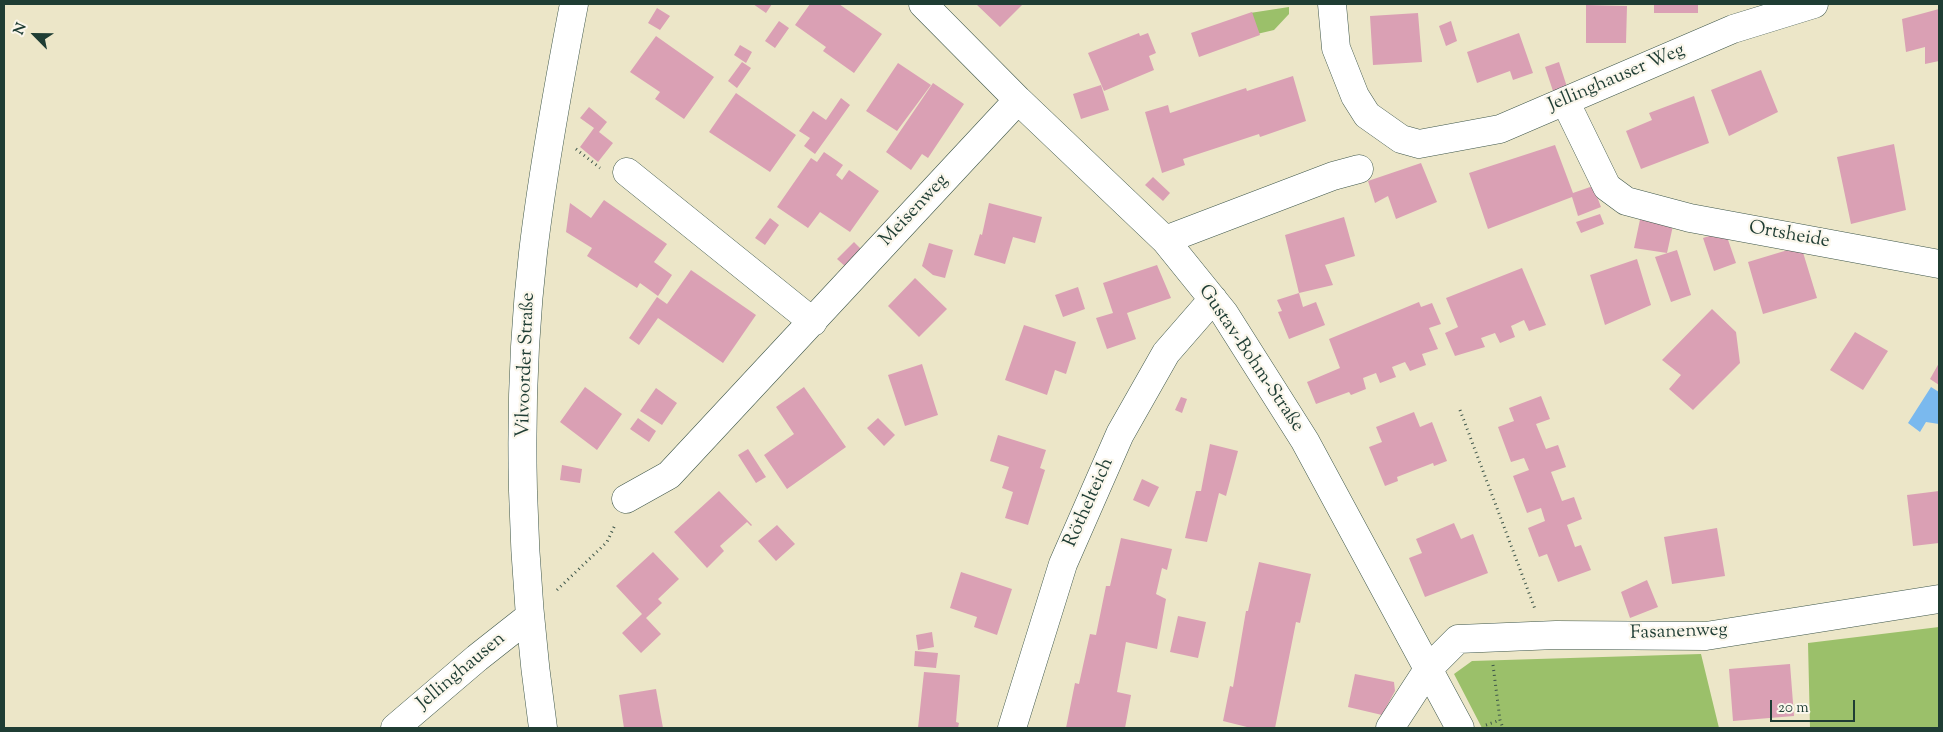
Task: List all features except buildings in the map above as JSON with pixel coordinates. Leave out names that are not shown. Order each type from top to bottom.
[{"type":"street","name":"Vilvoorder Straße","points":[[543,728],[529,617],[525,535],[524,394],[533,255],[550,128],[574,4]]},
{"type":"street","name":"Gustav-Bohm-Straße","points":[[923,4],[1018,100],[1165,240],[1224,313],[1306,441],[1460,728]]},
{"type":"street","name":"Jellinghauser Weg","points":[[1332,4],[1336,48],[1355,96],[1367,115],[1401,139],[1419,144],[1500,129],[1565,101],[1733,16],[1814,4]]},
{"type":"street","name":"Meisenweg","points":[[626,499],[669,475],[1018,100]]},
{"type":"street","name":"Ortsheide","points":[[1565,101],[1607,187],[1617,196],[1639,206],[1690,218],[1939,264]]},
{"type":"street","points":[[1165,240],[1333,176],[1359,169]]},
{"type":"street","points":[[627,172],[812,322]]},
{"type":"street","name":"Röthelteich","points":[[1012,728],[1063,564],[1120,434],[1166,353],[1213,299]]},
{"type":"street","name":"Fasanenweg","points":[[1390,728],[1429,668],[1458,638],[1544,635],[1706,636],[1939,600]]},
{"type":"street","name":"Jellinghausen","points":[[394,728],[529,617]]},
{"type":"path","points":[[550,128],[606,173],[627,172]]},
{"type":"path","points":[[1460,410],[1544,635]]},
{"type":"path","points":[[529,617],[608,542],[626,499]]},
{"type":"path","points":[[1491,637],[1495,689],[1503,728]]},
{"type":"green space","points":[[1289,7],[1289,14],[1274,30],[1257,34],[1250,13]]},
{"type":"green space","points":[[1939,627],[1939,728],[1810,728],[1808,643]]},
{"type":"green space","points":[[1701,654],[1719,728],[1482,728],[1454,674],[1472,661]]},
{"type":"water","points":[[1931,387],[1939,392],[1939,424],[1926,422],[1920,432],[1908,423]]}]
